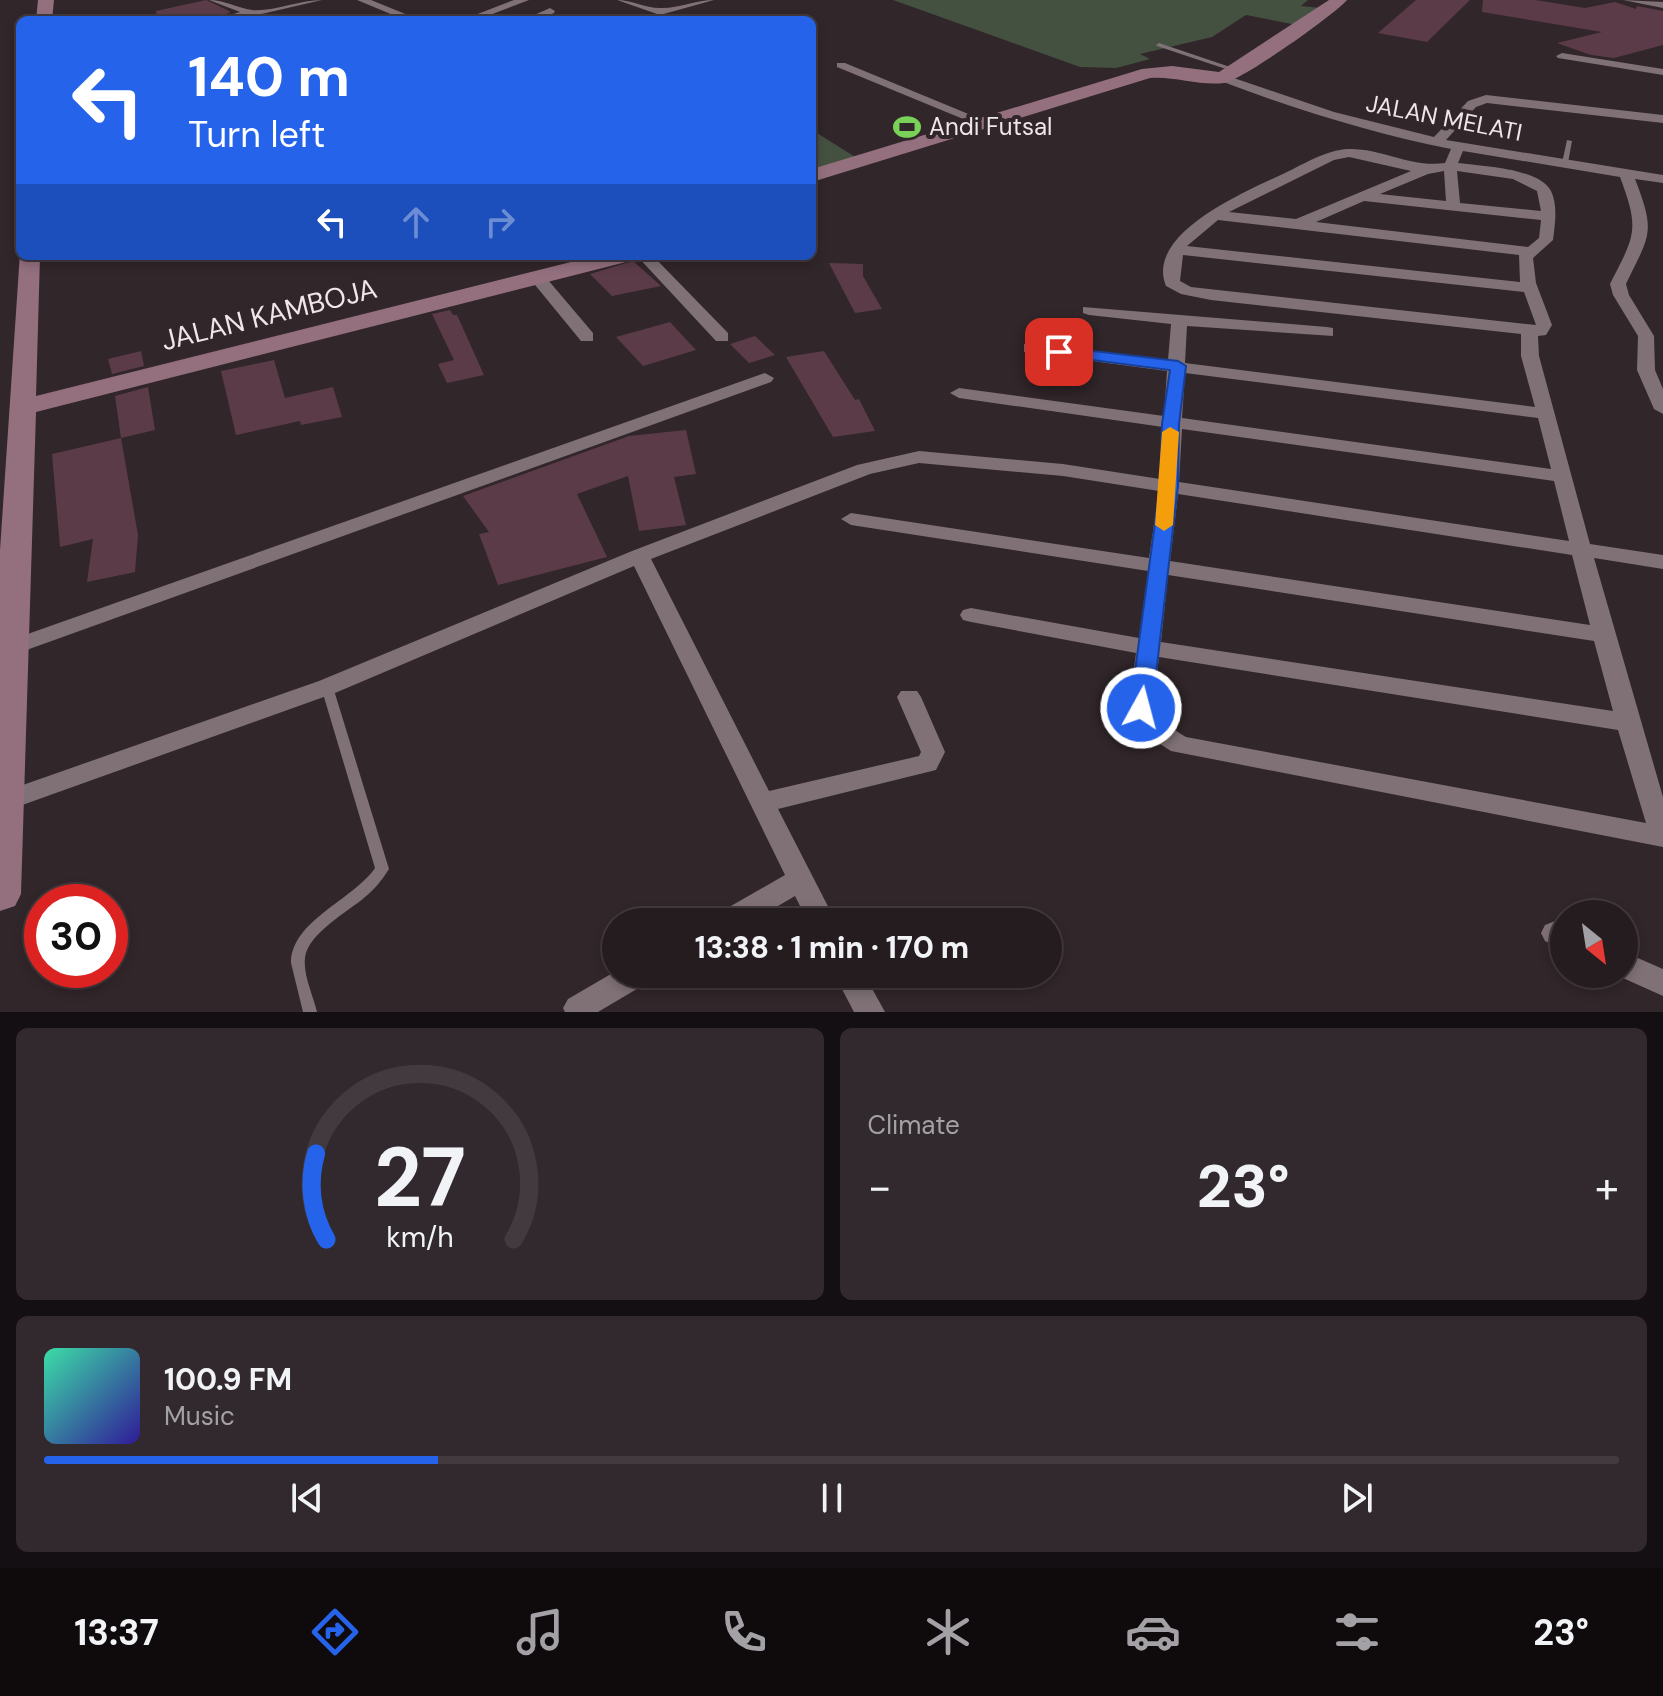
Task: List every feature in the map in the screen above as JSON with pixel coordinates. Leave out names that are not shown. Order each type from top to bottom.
[{"type":"street","points":[[214,0],[252,13]]},
{"type":"street","points":[[238,16],[317,0]]},
{"type":"street","points":[[362,0],[404,16]]},
{"type":"street","points":[[478,16],[524,0]]},
{"type":"street","points":[[622,0],[658,12]]},
{"type":"street","points":[[648,16],[709,0]]},
{"type":"street","points":[[816,175],[989,125],[1148,73],[1228,74],[1281,42],[1339,0]]},
{"type":"street","points":[[1628,0],[1663,5]]},
{"type":"street","points":[[538,16],[550,11]]},
{"type":"street","points":[[1562,56],[1663,72]]},
{"type":"street","points":[[841,65],[989,125]]},
{"type":"street","name":"JALAN MELATI","points":[[1228,74],[1356,123],[1458,148],[1663,179]]},
{"type":"street","points":[[1437,142],[1472,104],[1486,99],[1663,119]]},
{"type":"street","points":[[1453,206],[1450,166],[1458,148]]},
{"type":"street","points":[[1298,224],[1425,170],[1450,166],[1532,180],[1542,186],[1548,216],[1546,240],[1525,257],[1524,276],[1544,325],[1540,331],[1187,291],[1172,283],[1171,266],[1178,250],[1214,215],[1341,153],[1425,170]]},
{"type":"street","points":[[1512,175],[1514,155]]},
{"type":"street","points":[[1626,174],[1639,208],[1642,236],[1618,284],[1621,295],[1646,336],[1646,370],[1663,409]]},
{"type":"street","points":[[1362,196],[1548,216]]},
{"type":"street","points":[[1214,215],[1531,252]]},
{"type":"street","points":[[1178,250],[1531,288]]},
{"type":"street","points":[[0,894],[32,260]]},
{"type":"street","name":"JALAN KAMBOJA","points":[[23,407],[606,260]]},
{"type":"street","points":[[649,260],[722,337]]},
{"type":"street","points":[[537,277],[587,337]]},
{"type":"street","points":[[1089,310],[1327,332]]},
{"type":"street","points":[[1179,320],[1169,486],[1141,708],[1155,730],[1180,745],[1663,837],[1625,722],[1584,550],[1530,356],[1529,332]]},
{"type":"street","points":[[1030,348],[1546,414]]},
{"type":"street","points":[[13,647],[765,378]]},
{"type":"street","points":[[959,393],[1564,477]]},
{"type":"street","points":[[5,801],[327,687],[639,556],[864,469],[919,457],[1049,468],[1663,562]]},
{"type":"street","points":[[851,519],[1605,635]]},
{"type":"street","points":[[639,556],[815,908]]},
{"type":"street","points":[[971,615],[1149,648],[1625,722]]},
{"type":"street","points":[[761,803],[927,763],[933,752],[909,697]]},
{"type":"street","points":[[751,908],[800,880]]},
{"type":"street","points":[[1638,971],[1663,983]]},
{"type":"street","points":[[578,1008],[613,988]]},
{"type":"street","points":[[857,988],[870,1012]]},
{"type":"lane","points":[[1159,45],[1228,74]]},
{"type":"lane","points":[[1565,163],[1569,141]]},
{"type":"lane","points":[[310,1012],[298,958],[301,945],[307,935],[364,894],[382,869],[327,687]]},
{"type":"green space","points":[[893,0],[1308,0],[1301,6],[1322,8],[1297,25],[1246,15],[1212,37],[1140,54],[1150,59],[1116,68],[1080,67]]},
{"type":"green space","points":[[816,132],[857,158],[816,171]]},
{"type":"building","points":[[206,0],[231,12],[221,16],[157,16],[156,11]]},
{"type":"building","points":[[1416,0],[1470,0],[1427,42],[1378,33]]},
{"type":"building","points":[[1483,0],[1535,0],[1585,8],[1615,2],[1636,9],[1637,6],[1663,11],[1663,45],[1614,58],[1591,55],[1557,43],[1602,32],[1482,12]]},
{"type":"building","points":[[633,261],[661,286],[612,296],[590,274]]},
{"type":"building","points":[[829,263],[863,264],[863,276],[882,309],[855,313]]},
{"type":"building","points":[[450,310],[457,315],[484,375],[447,383],[438,364],[454,360],[432,314]]},
{"type":"building","points":[[670,322],[696,350],[643,366],[616,337]]},
{"type":"building","points":[[755,336],[775,355],[749,363],[730,344]]},
{"type":"building","points":[[141,351],[144,366],[112,374],[108,359]]},
{"type":"building","points":[[824,351],[855,400],[859,399],[875,431],[833,437],[786,357]]},
{"type":"building","points":[[274,360],[285,398],[333,387],[342,417],[301,425],[300,421],[236,435],[221,371]]},
{"type":"building","points":[[148,387],[155,430],[121,438],[115,396]]},
{"type":"building","points":[[686,430],[696,474],[674,477],[686,525],[639,531],[628,476],[577,494],[607,557],[498,585],[479,534],[489,532],[463,496],[629,436]]},
{"type":"building","points":[[121,438],[138,535],[135,572],[87,582],[93,539],[60,547],[52,454]]},
{"type":"slow traffic","points":[[1164,525],[1169,486],[1170,432]]},
{"type":"place","name":"Andi Futsal","points":[[907,127]]},
{"type":"route","points":[[1059,352],[1178,366],[1171,424],[1169,486],[1141,708]]}]
